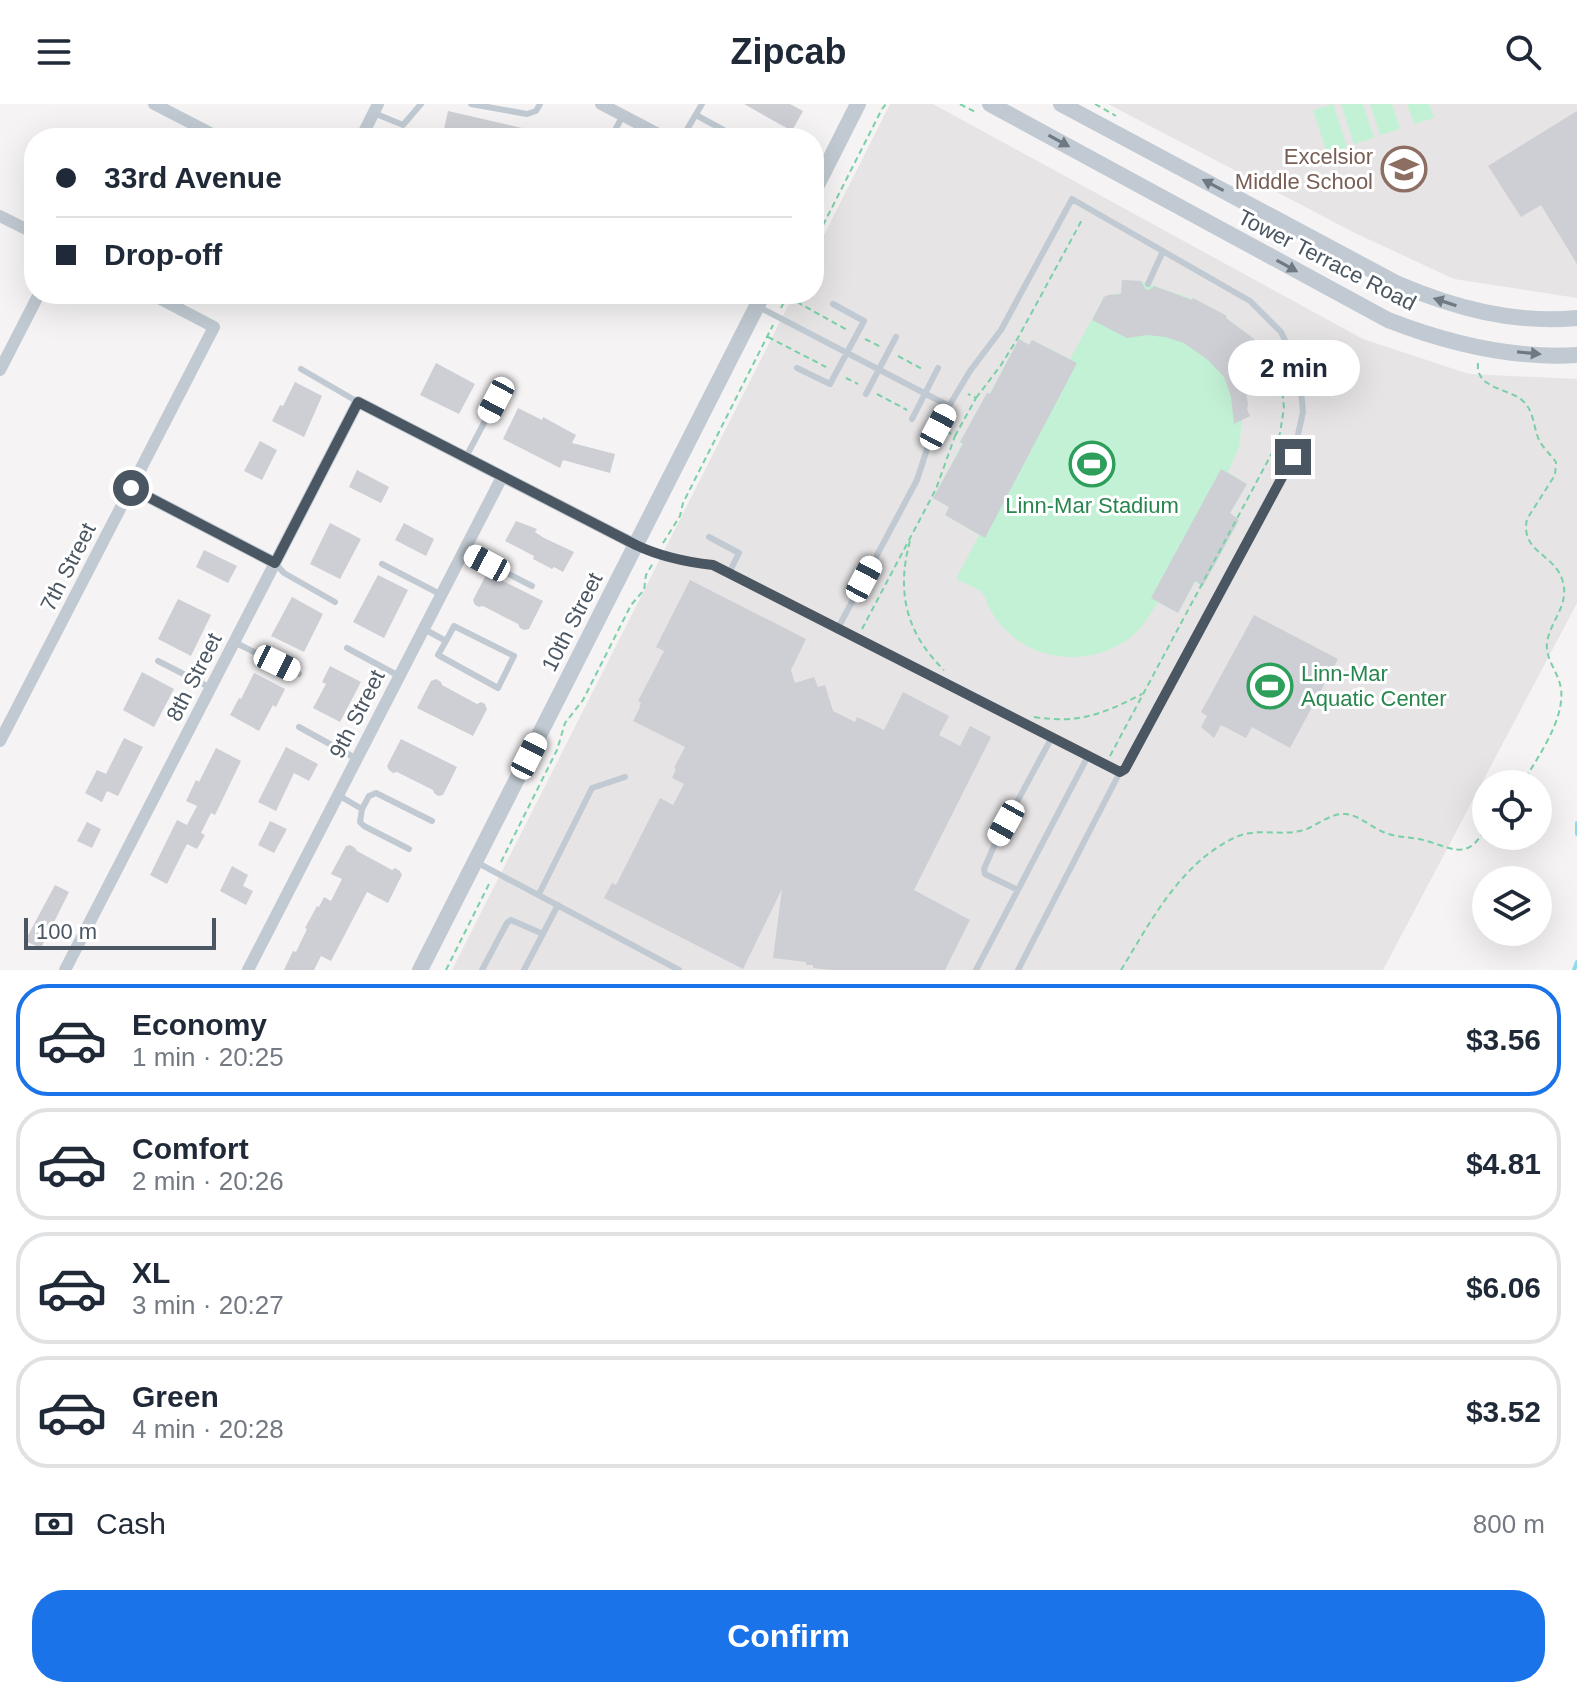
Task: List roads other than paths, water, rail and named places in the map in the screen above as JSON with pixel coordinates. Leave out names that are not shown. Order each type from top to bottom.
[{"type":"street","points":[[154,104],[201,128]]},
{"type":"street","points":[[601,104],[647,128]]},
{"type":"street","points":[[824,171],[858,104]]},
{"type":"street","name":"Tower Terrace Road","points":[[990,104],[1388,320],[1454,342],[1498,351],[1577,355]]},
{"type":"street","name":"Tower Terrace Road","points":[[1061,104],[1423,295],[1485,313],[1529,318],[1577,318]]},
{"type":"street","points":[[366,128],[376,108]]},
{"type":"street","points":[[0,216],[24,228]]},
{"type":"street","points":[[0,370],[34,304]]},
{"type":"street","name":"7th Street","points":[[0,741],[214,327],[170,304]]},
{"type":"street","name":"10th Street","points":[[420,970],[758,304]]},
{"type":"street","points":[[358,402],[636,545]]},
{"type":"street","name":"8th Street","points":[[65,970],[358,402]]},
{"type":"street","name":"9th Street","points":[[248,970],[502,477]]},
{"type":"street","points":[[131,488],[275,563]]},
{"type":"lane","points":[[376,108],[403,125],[421,104]]},
{"type":"lane","points":[[471,104],[527,114],[536,111],[540,104]]},
{"type":"lane","points":[[688,128],[702,104]]},
{"type":"lane","points":[[616,128],[623,115]]},
{"type":"lane","points":[[696,115],[720,128]]},
{"type":"lane","points":[[838,628],[917,480],[928,446],[949,406],[970,371],[1001,330],[1072,199],[1250,301],[1281,332],[1299,369],[1303,412],[1293,457],[1125,769],[1120,772],[1018,970]]},
{"type":"lane","points":[[1148,284],[1163,251]]},
{"type":"lane","points":[[764,304],[777,316],[949,406]]},
{"type":"lane","points":[[797,368],[830,384],[864,321],[833,304]]},
{"type":"lane","points":[[866,394],[896,337]]},
{"type":"lane","points":[[912,419],[938,368]]},
{"type":"lane","points":[[301,369],[358,402]]},
{"type":"lane","points":[[466,458],[496,400]]},
{"type":"lane","points":[[709,537],[739,553],[729,573]]},
{"type":"lane","points":[[636,545],[657,555],[713,565],[1120,772]]},
{"type":"lane","points":[[464,551],[532,586]]},
{"type":"lane","points":[[275,563],[284,573],[335,602]]},
{"type":"lane","points":[[382,564],[442,595]]},
{"type":"lane","points":[[454,626],[514,656],[498,688],[438,655],[446,641],[454,626]]},
{"type":"lane","points":[[424,629],[446,641]]},
{"type":"lane","points":[[234,642],[299,674]]},
{"type":"lane","points":[[347,648],[399,676]]},
{"type":"lane","points":[[158,661],[211,688]]},
{"type":"lane","points":[[299,727],[357,759]]},
{"type":"lane","points":[[1018,890],[985,874],[984,869],[1052,737]]},
{"type":"lane","points":[[976,970],[1088,756]]},
{"type":"lane","points":[[539,894],[592,788],[625,777]]},
{"type":"lane","points":[[409,849],[360,822],[369,796],[376,793],[432,821]]},
{"type":"lane","points":[[338,795],[362,809]]},
{"type":"lane","points":[[475,862],[679,970]]},
{"type":"lane","points":[[524,970],[558,905]]},
{"type":"lane","points":[[482,970],[511,920],[543,934]]},
{"type":"waterway","points":[[1577,823],[1577,834]]},
{"type":"waterway","points":[[1574,970],[1577,962]]},
{"type":"place","name":"Excelsior Middle School","points":[[1404,169]]},
{"type":"place","name":"Linn-Mar Stadium","points":[[1092,464]]},
{"type":"place","name":"Linn-Mar Aquatic Center","points":[[1270,686]]}]
